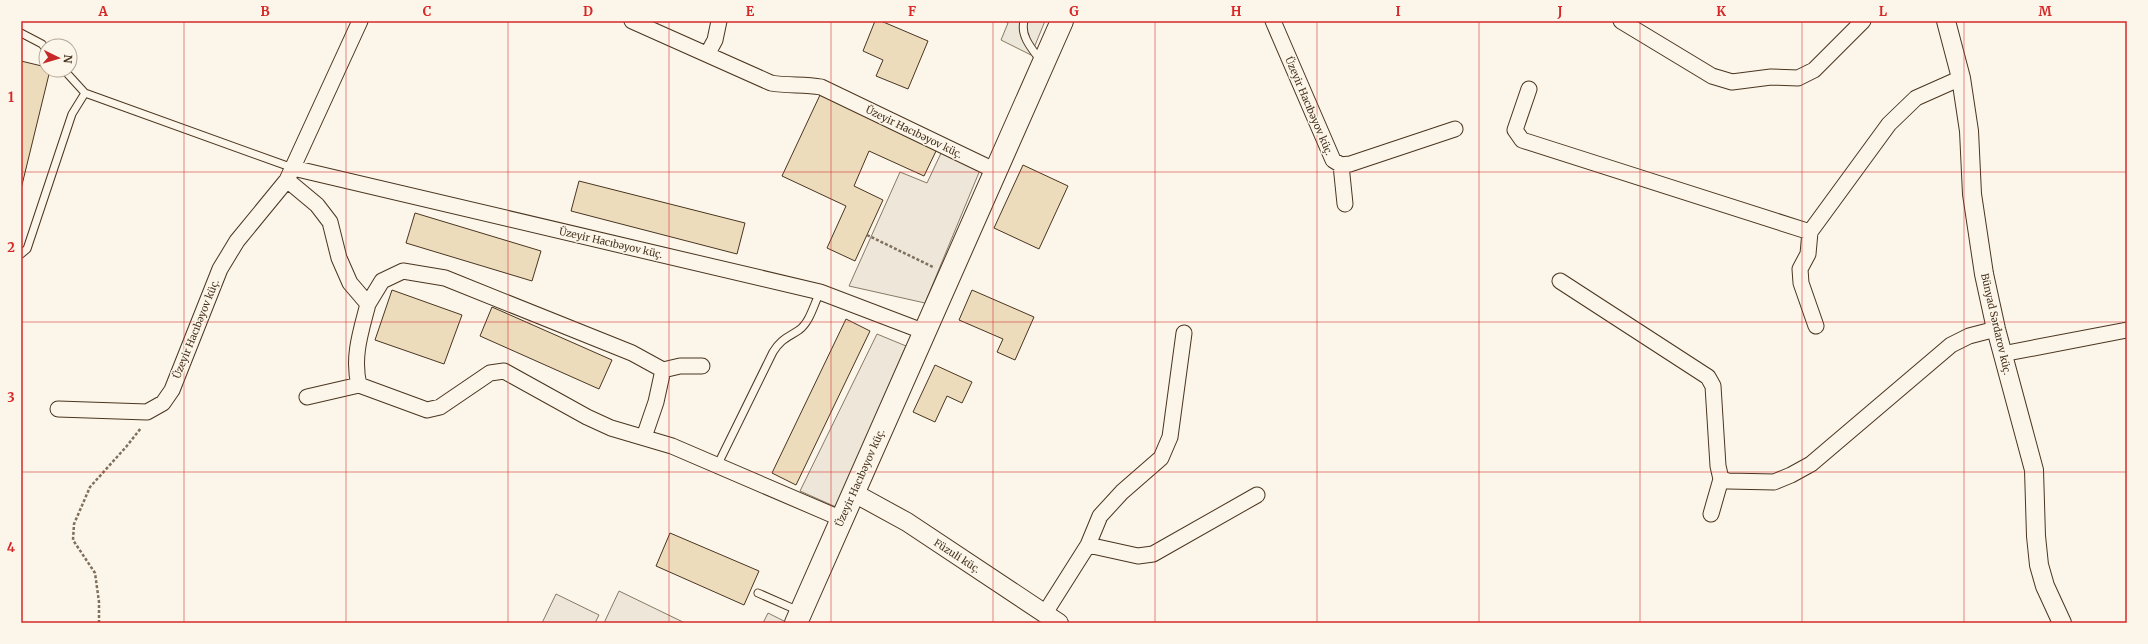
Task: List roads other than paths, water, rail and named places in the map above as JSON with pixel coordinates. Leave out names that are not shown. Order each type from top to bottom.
[{"type":"main road","name":"Üzeyir Hacıbəyov küç.","points":[[798,618],[1062,21]]},
{"type":"street","name":"Üzeyir Hacıbəyov küç.","points":[[58,408],[147,412],[163,403],[172,390],[220,269],[237,241],[290,174],[360,21]]},
{"type":"street","name":"Üzeyir Hacıbəyov küç.","points":[[632,21],[708,53],[771,82],[784,86],[809,85],[821,87],[996,171]]},
{"type":"street","points":[[708,53],[715,40],[719,21]]},
{"type":"street","name":"Üzeyir Hacıbəyov küç.","points":[[1273,21],[1333,160],[1341,165],[1350,164],[1455,129]]},
{"type":"street","points":[[1621,21],[1712,76],[1732,82],[1771,77],[1798,78],[1814,70],[1863,21]]},
{"type":"street","name":"Bünyad Sərdarov küç.","points":[[1946,21],[1961,78],[1969,131],[1972,194],[1977,232],[2002,354],[2034,470],[2036,536],[2039,566],[2045,586],[2062,623]]},
{"type":"street","points":[[1816,326],[1800,282],[1800,269],[1808,254],[1810,232],[1889,124],[1916,98],[1961,78]]},
{"type":"street","points":[[1529,90],[1515,130],[1522,140],[1810,232]]},
{"type":"street","points":[[1341,165],[1345,204]]},
{"type":"street","name":"Üzeyir Hacıbəyov küç.","points":[[290,174],[820,292],[925,332]]},
{"type":"street","points":[[290,174],[330,222],[339,258],[350,283],[368,304]]},
{"type":"street","points":[[359,385],[356,370],[358,342],[368,304],[382,281],[403,271],[446,278],[632,353],[663,370],[680,366],[702,366]]},
{"type":"street","points":[[1560,281],[1708,377],[1713,386],[1718,466],[1721,479],[1711,514]]},
{"type":"street","points":[[1721,479],[1728,481],[1774,482],[1791,475],[1811,464],[1950,345],[1969,336],[1996,328]]},
{"type":"street","points":[[2002,354],[2127,330]]},
{"type":"street","points":[[1052,618],[1088,545],[1100,516],[1122,492],[1160,458],[1170,437],[1184,333]]},
{"type":"street","points":[[644,437],[656,402],[663,370]]},
{"type":"street","points":[[307,398],[359,385],[427,410],[440,408],[490,373],[504,371],[587,417],[611,428],[672,446],[842,519]]},
{"type":"street","name":"Füzuli küç.","points":[[854,493],[888,511],[1052,618]]},
{"type":"street","points":[[1088,545],[1138,556],[1153,554],[1257,495]]},
{"type":"lane","points":[[1024,21],[1022,27],[1027,42],[1043,64]]},
{"type":"lane","points":[[21,33],[38,42]]},
{"type":"lane","points":[[71,78],[85,93],[290,174]]},
{"type":"lane","points":[[21,254],[27,248],[72,114],[85,93]]},
{"type":"lane","points":[[717,466],[773,352],[780,341],[800,329],[808,319],[820,292]]},
{"type":"lane","points":[[758,593],[798,618]]}]
